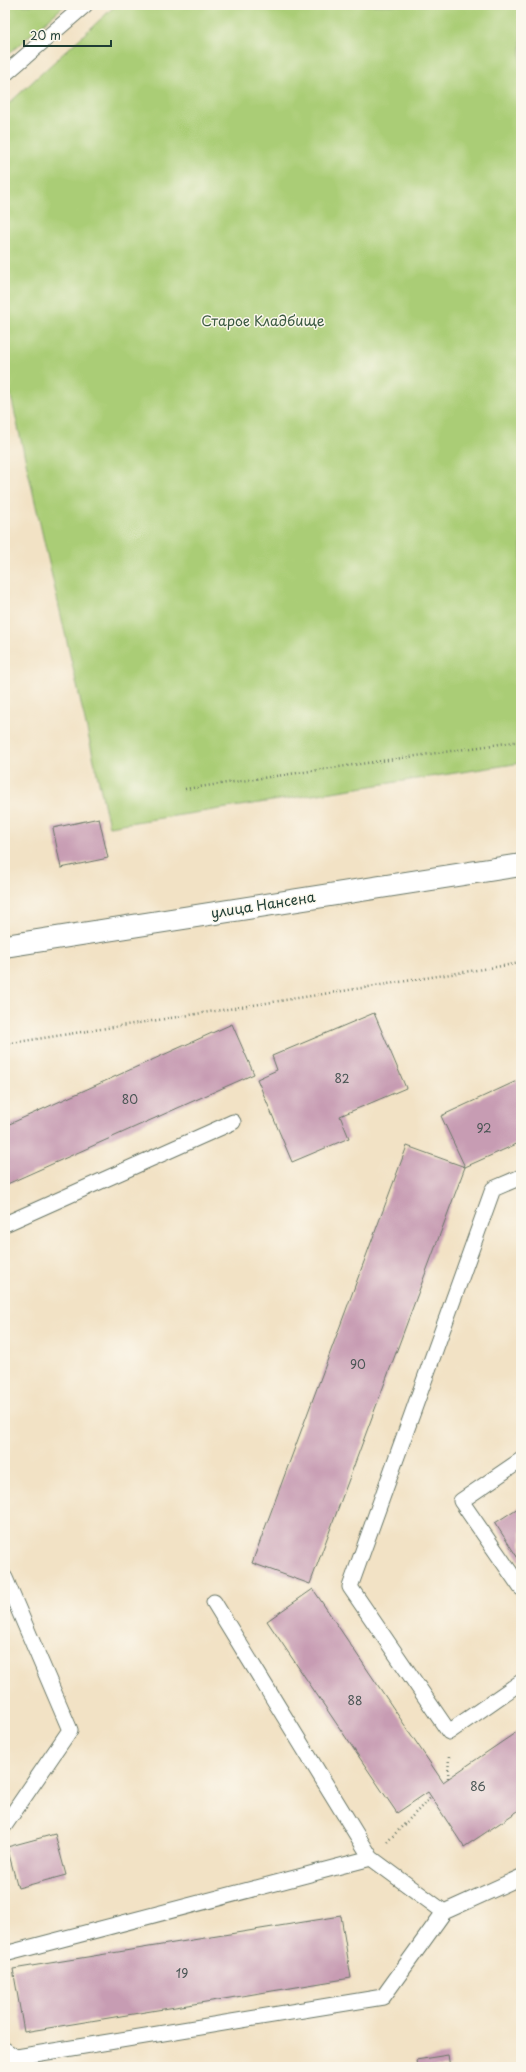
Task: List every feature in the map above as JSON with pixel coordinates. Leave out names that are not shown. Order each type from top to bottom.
[{"type":"street","name":"улица Нансена","points":[[5,946],[521,865]]},
{"type":"lane","points":[[5,74],[86,5]]},
{"type":"lane","points":[[5,1224],[233,1122]]},
{"type":"lane","points":[[521,1177],[493,1189],[350,1587],[449,1732],[521,1682]]},
{"type":"lane","points":[[521,1460],[461,1501],[521,1588]]},
{"type":"lane","points":[[5,1578],[70,1730],[5,1825]]},
{"type":"lane","points":[[214,1602],[371,1858],[444,1912]]},
{"type":"lane","points":[[5,1954],[371,1858]]},
{"type":"lane","points":[[11,2053],[383,1997],[444,1912],[521,1877]]},
{"type":"lane","points":[[11,2053],[30,2067]]},
{"type":"path","points":[[185,790],[521,741]]},
{"type":"path","points":[[5,1044],[521,963]]},
{"type":"path","points":[[371,1858],[431,1797]]},
{"type":"green space","points":[[5,5],[65,5],[5,57]]},
{"type":"green space","name":"Старое Кладбище","points":[[116,5],[521,5],[521,763],[109,826],[5,370],[5,107]]},
{"type":"building","points":[[99,818],[108,858],[61,868],[53,828]]},
{"type":"building","points":[[374,1013],[406,1088],[340,1116],[349,1138],[292,1162],[257,1079],[277,1070],[272,1056]]},
{"type":"building","points":[[232,1024],[254,1074],[5,1185],[5,1126]]},
{"type":"building","points":[[521,1079],[521,1142],[465,1167],[441,1116]]},
{"type":"building","points":[[407,1146],[465,1167],[310,1584],[252,1563]]},
{"type":"building","points":[[521,1506],[521,1563],[495,1523]]},
{"type":"building","points":[[313,1589],[443,1782],[521,1729],[521,1809],[464,1847],[428,1792],[397,1813],[267,1621]]},
{"type":"building","points":[[55,1834],[66,1875],[18,1888],[7,1847]]},
{"type":"building","points":[[341,1916],[351,1978],[24,2032],[13,1969]]},
{"type":"building","points":[[448,2055],[450,2067],[417,2067],[416,2060]]}]
